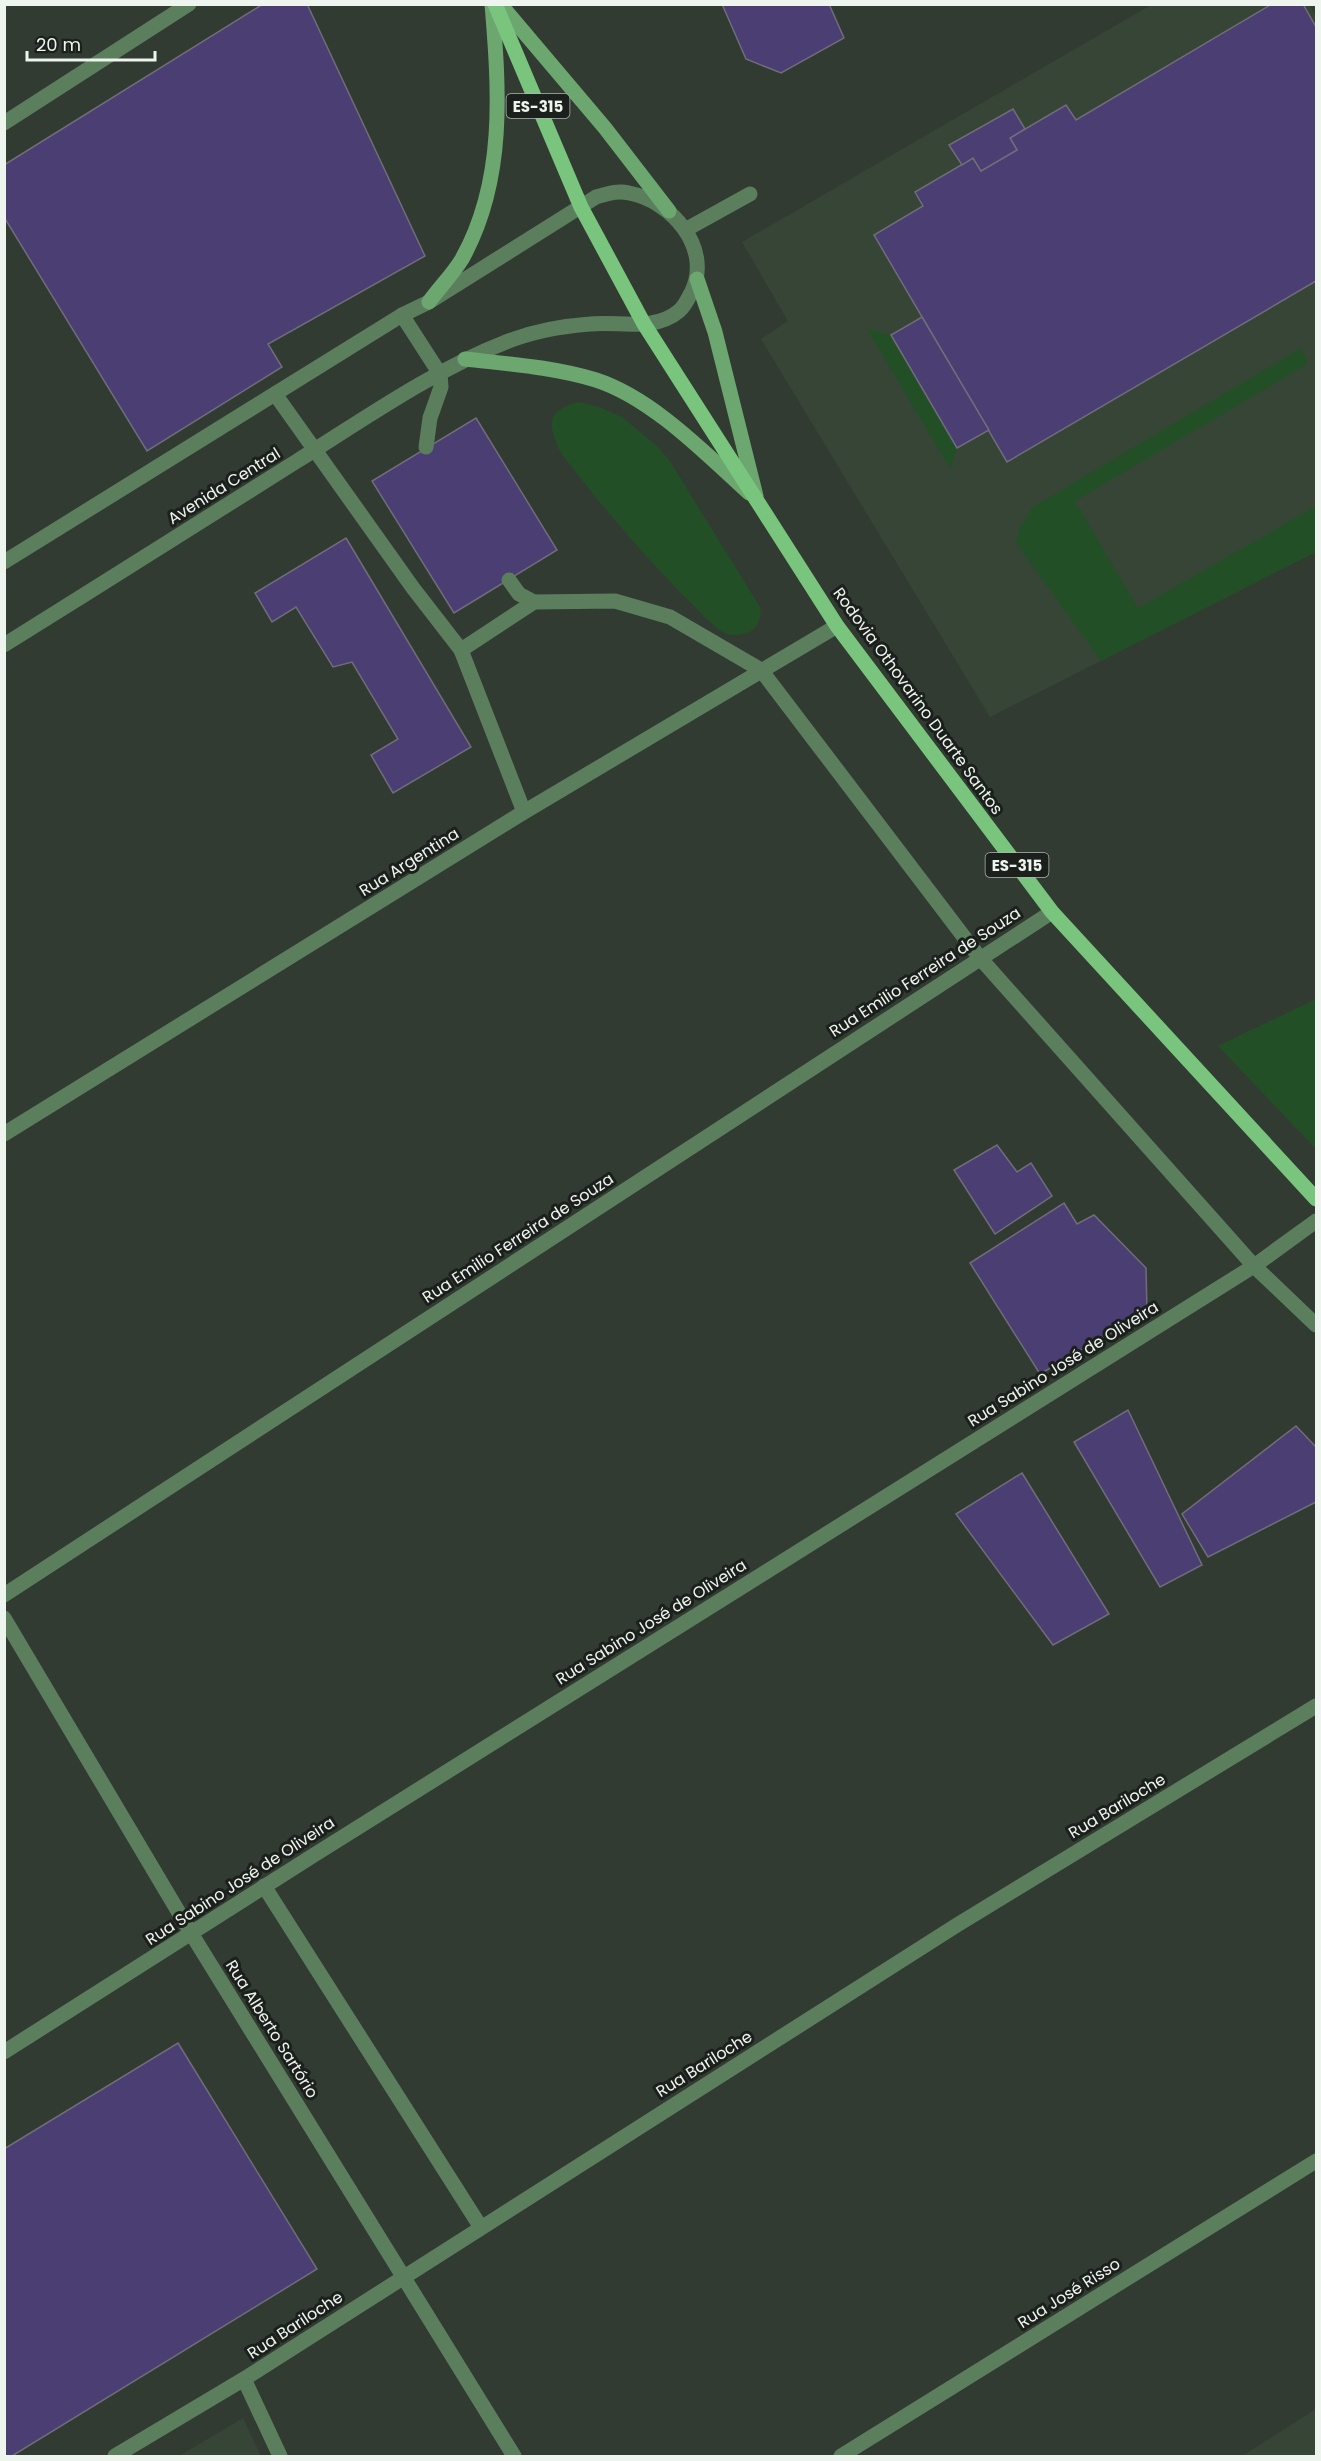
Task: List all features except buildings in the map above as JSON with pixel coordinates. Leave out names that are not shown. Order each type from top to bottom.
[{"type":"main road","name":"Rodovia Othovarino Duarte Santos","points":[[496,4],[581,207],[644,324],[837,626],[1052,912],[1317,1199]]},
{"type":"main road","points":[[496,4],[605,128],[669,211]]},
{"type":"main road","points":[[429,302],[461,260],[479,220],[496,148],[498,80],[496,4]]},
{"type":"main road","points":[[697,279],[723,361],[756,499]]},
{"type":"main road","points":[[465,359],[566,373],[598,381],[640,402],[683,433],[756,499]]},
{"type":"street","points":[[4,123],[189,4]]},
{"type":"street","points":[[4,562],[596,197],[611,192],[627,192],[646,198],[669,211],[685,230],[697,256],[697,279]]},
{"type":"street","points":[[685,230],[750,194]]},
{"type":"street","name":"Avenida Central","points":[[4,645],[316,449],[465,359],[509,341],[546,332],[591,323],[644,324],[667,318],[678,312],[686,302],[697,279]]},
{"type":"street","points":[[402,315],[440,374],[441,387],[430,418],[426,447]]},
{"type":"street","points":[[275,394],[413,588],[461,650],[524,812]]},
{"type":"street","points":[[509,580],[519,594],[534,602],[615,601],[670,617],[761,670],[980,958],[1254,1266],[1317,1325]]},
{"type":"street","points":[[461,650],[534,602]]},
{"type":"street","name":"Rua Argentina","points":[[4,1134],[524,812],[837,626]]},
{"type":"street","name":"Rua Emilio Ferreira de Souza","points":[[4,1595],[1052,912]]},
{"type":"street","name":"Rua Sabino José de Oliveira","points":[[4,2052],[264,1886],[1254,1266],[1317,1221]]},
{"type":"street","name":"Rua Alberto Sartório","points":[[4,1618],[192,1933],[514,2457]]},
{"type":"street","name":"Rua Bariloche","points":[[115,2457],[244,2379],[480,2226],[957,1925],[1317,1706]]},
{"type":"street","points":[[264,1886],[480,2226]]},
{"type":"street","name":"Rua José Risso","points":[[841,2457],[1317,2161]]},
{"type":"street","points":[[244,2379],[280,2457]]},
{"type":"shaded area","points":[[1151,5],[1309,5],[1316,16],[1316,552],[990,717],[761,339],[788,321],[742,242]]},
{"type":"shaded area","points":[[1316,2409],[1316,2456],[1242,2456]]},
{"type":"shaded area","points":[[243,2418],[261,2456],[179,2456]]},
{"type":"green space","points":[[867,329],[891,335],[957,448],[950,469]]},
{"type":"green space","points":[[1301,348],[1308,364],[1075,501],[1138,608],[1316,506],[1316,552],[1101,661],[1016,543],[1018,532],[1031,508]]},
{"type":"green space","points":[[578,402],[599,407],[622,417],[658,447],[669,460],[760,607],[761,614],[754,629],[745,634],[731,635],[710,622],[637,546],[561,453],[552,428],[552,421],[560,410]]},
{"type":"green space","points":[[1316,999],[1316,1149],[1218,1046]]}]
